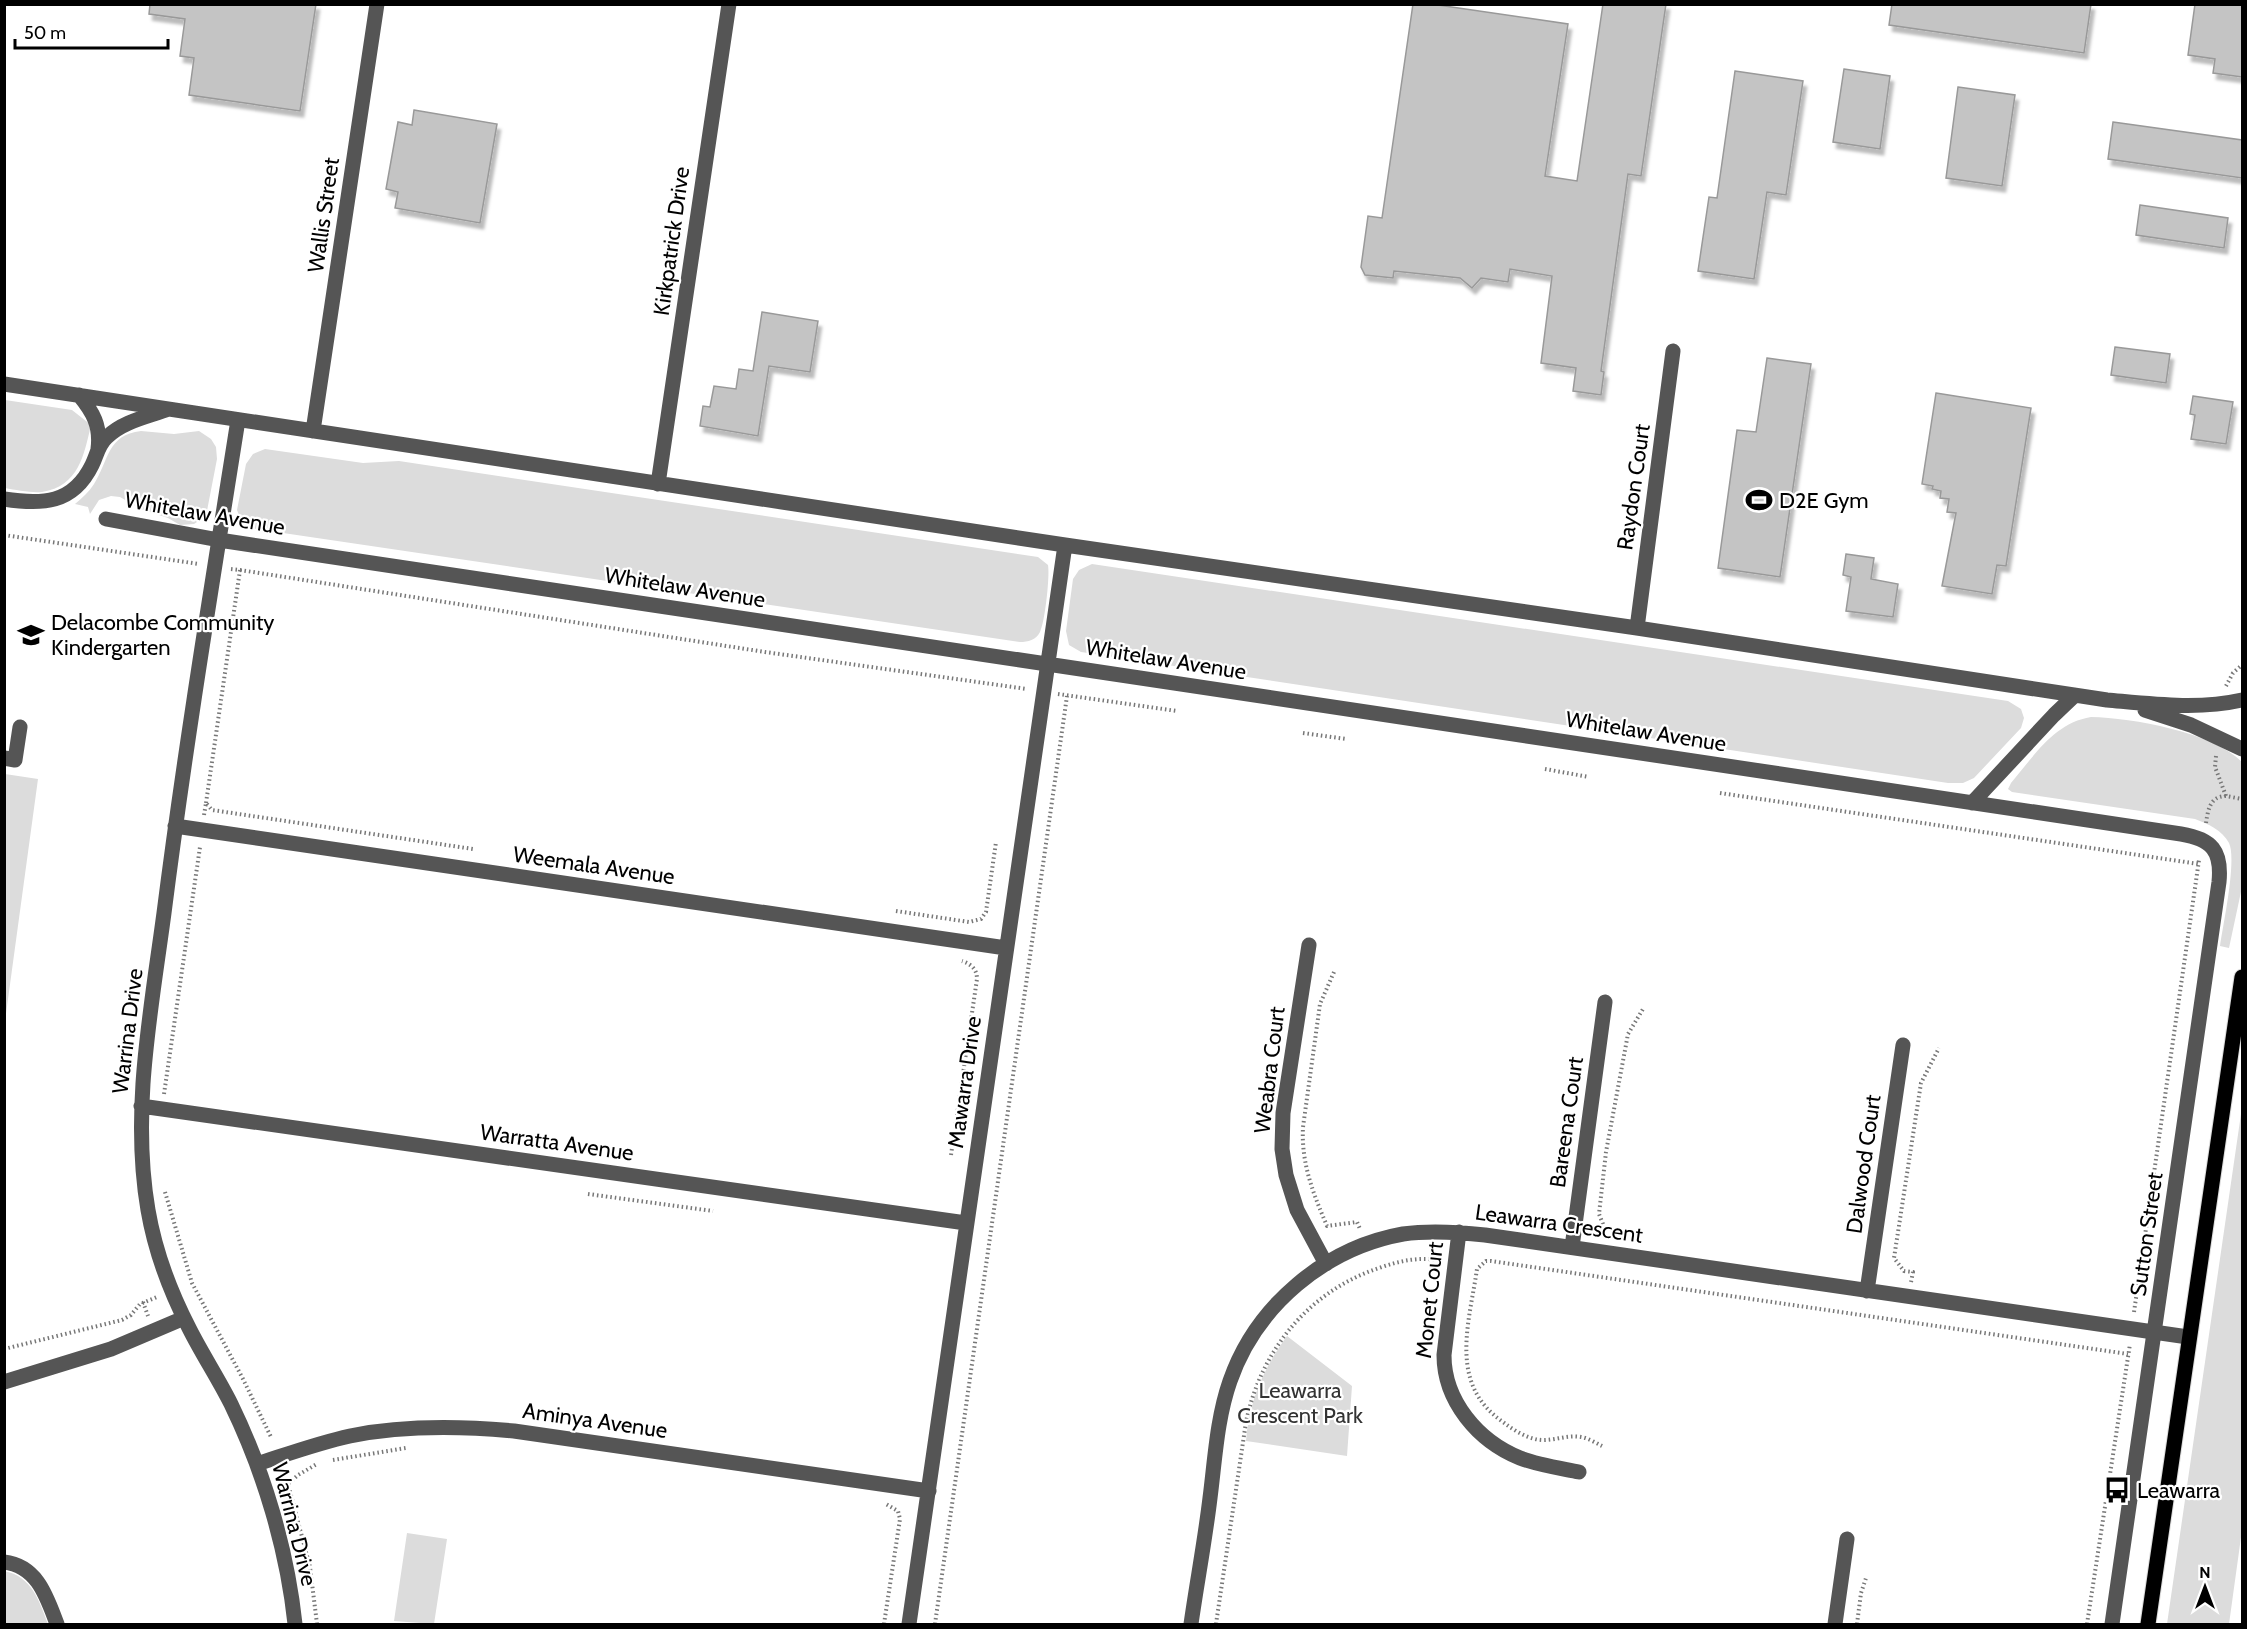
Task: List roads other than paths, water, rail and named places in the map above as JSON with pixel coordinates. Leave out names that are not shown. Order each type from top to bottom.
[{"type":"main road","points":[[2148,1624],[2188,1337],[2242,983]]},
{"type":"street","name":"Wallis Street","points":[[313,431],[376,4]]},
{"type":"street","name":"Kirkpatrick Drive","points":[[658,484],[729,4]]},
{"type":"street","name":"Raydon Court","points":[[1637,628],[1673,351]]},
{"type":"street","points":[[4,384],[2107,700],[2182,706],[2211,705],[2242,700]]},
{"type":"street","points":[[79,395],[97,422],[98,449]]},
{"type":"street","points":[[4,499],[34,503],[65,495],[80,484],[105,438],[119,428],[168,409]]},
{"type":"street","name":"Warrina Drive","points":[[238,420],[175,826],[141,1106],[143,1163],[149,1212],[161,1262],[184,1318],[230,1401],[257,1464],[273,1510],[295,1624]]},
{"type":"street","name":"Whitelaw Avenue","points":[[106,519],[219,540],[2189,835],[2205,840],[2214,850]]},
{"type":"street","name":"Mawarra Drive","points":[[909,1624],[1065,545]]},
{"type":"street","points":[[1972,803],[2075,695]]},
{"type":"street","points":[[2107,700],[2191,725],[2242,748]]},
{"type":"street","points":[[4,758],[15,760],[20,727]]},
{"type":"street","name":"Weemala Avenue","points":[[175,826],[1006,948]]},
{"type":"street","name":"Sutton Street","points":[[2112,1624],[2219,882],[2220,866],[2214,850]]},
{"type":"street","name":"Weabra Court","points":[[1309,945],[1283,1113],[1282,1149],[1286,1175],[1297,1210],[1326,1264]]},
{"type":"street","name":"Bareena Court","points":[[1572,1247],[1605,1002]]},
{"type":"street","name":"Dalwood Court","points":[[1867,1290],[1903,1045]]},
{"type":"street","name":"Warratta Avenue","points":[[141,1106],[966,1223]]},
{"type":"street","name":"Leawarra Crescent","points":[[1191,1624],[1219,1429],[1230,1381],[1244,1349],[1265,1318],[1295,1286],[1326,1264],[1364,1245],[1412,1233],[1459,1232],[2188,1337]]},
{"type":"street","name":"Monet Court","points":[[1459,1232],[1444,1355],[1444,1375],[1453,1398],[1478,1431],[1510,1453],[1531,1462],[1579,1472]]},
{"type":"street","points":[[4,1382],[111,1349],[184,1318]]},
{"type":"street","name":"Aminya Avenue","points":[[257,1464],[323,1443],[366,1433],[421,1427],[467,1427],[514,1431],[929,1491]]},
{"type":"street","points":[[1834,1624],[1847,1539]]},
{"type":"street","points":[[4,1562],[21,1567],[37,1580],[57,1624]]},
{"type":"place","name":"D2E Gym","points":[[1759,500]]},
{"type":"place","name":"Delacombe Community Kindergarten","points":[[31,635]]},
{"type":"place","name":"Leawarra","points":[[2117,1490]]},
{"type":"park label","name":"Leawarra Crescent Park","points":[[1300,1402]]}]
